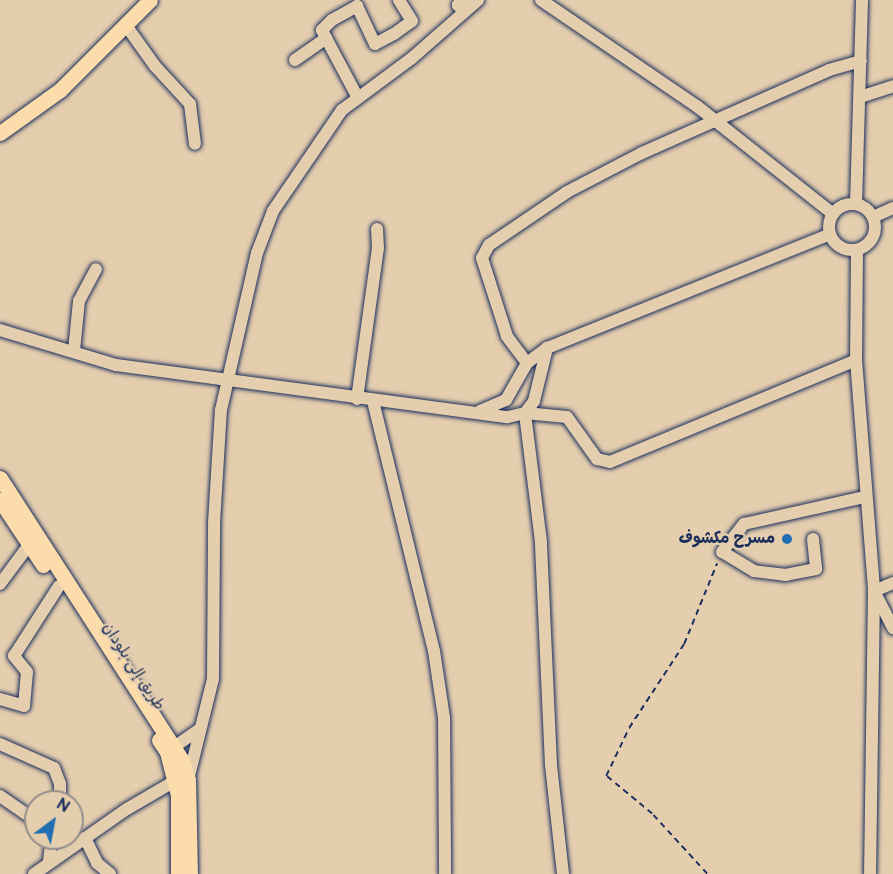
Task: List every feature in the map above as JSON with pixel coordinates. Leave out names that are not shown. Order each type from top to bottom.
[{"type":"main road","points":[[0,133],[60,90],[150,0]]},
{"type":"main road","points":[[0,478],[171,749],[182,780],[190,874]]},
{"type":"main road","name":"طريق إلى بلودان","points":[[0,500],[171,749]]},
{"type":"main road","points":[[178,874],[182,780]]},
{"type":"street","points":[[358,98],[322,30],[356,3],[375,44],[412,21],[399,0]]},
{"type":"street","points":[[34,874],[49,861],[85,838],[182,780],[200,729],[213,679],[214,523],[221,410],[254,265],[273,211],[320,137],[342,110],[464,6],[478,0]]},
{"type":"street","points":[[541,0],[714,121],[833,214]]},
{"type":"street","points":[[856,204],[862,0]]},
{"type":"street","points":[[125,24],[155,66],[190,104],[195,144]]},
{"type":"street","points":[[295,60],[326,38]]},
{"type":"street","points":[[527,363],[503,325],[482,258],[489,246],[567,192],[714,121],[829,70],[861,61]]},
{"type":"street","points":[[860,97],[893,86]]},
{"type":"street","points":[[847,204],[856,204],[873,217],[876,225],[871,241],[857,250],[841,247],[830,234],[833,214],[847,204]]},
{"type":"street","points":[[873,217],[893,208]]},
{"type":"street","points":[[357,399],[378,248],[377,229]]},
{"type":"street","points":[[476,413],[506,400],[527,363],[548,348],[830,234]]},
{"type":"street","points":[[857,250],[856,360],[874,591],[870,874]]},
{"type":"street","points":[[74,351],[79,301],[96,269]]},
{"type":"street","points":[[0,330],[116,365],[357,399],[508,417],[525,413],[567,417],[597,459],[610,462],[856,360]]},
{"type":"street","points":[[548,348],[534,401],[525,413],[541,542],[551,765],[563,874]]},
{"type":"street","points":[[373,401],[434,651],[444,717],[445,874]]},
{"type":"street","points":[[813,539],[816,569],[786,575],[754,571],[722,552],[744,524],[866,497]]},
{"type":"street","points":[[0,584],[29,545]]},
{"type":"street","points":[[874,591],[893,583]]},
{"type":"street","points":[[0,699],[24,706],[27,672],[14,657],[59,586]]},
{"type":"street","points":[[874,591],[893,628]]},
{"type":"street","points":[[171,749],[200,729]]},
{"type":"street","points":[[0,744],[54,768],[60,783],[60,790]]},
{"type":"street","points":[[0,796],[24,813]]},
{"type":"street","points":[[85,838],[97,863],[111,874]]},
{"type":"street","points":[[49,861],[50,850]]},
{"type":"path","points":[[707,874],[652,814],[606,776],[629,728],[684,644],[722,552]]},
{"type":"place","name":"مسرح مكشوف","points":[[787,539]]}]
